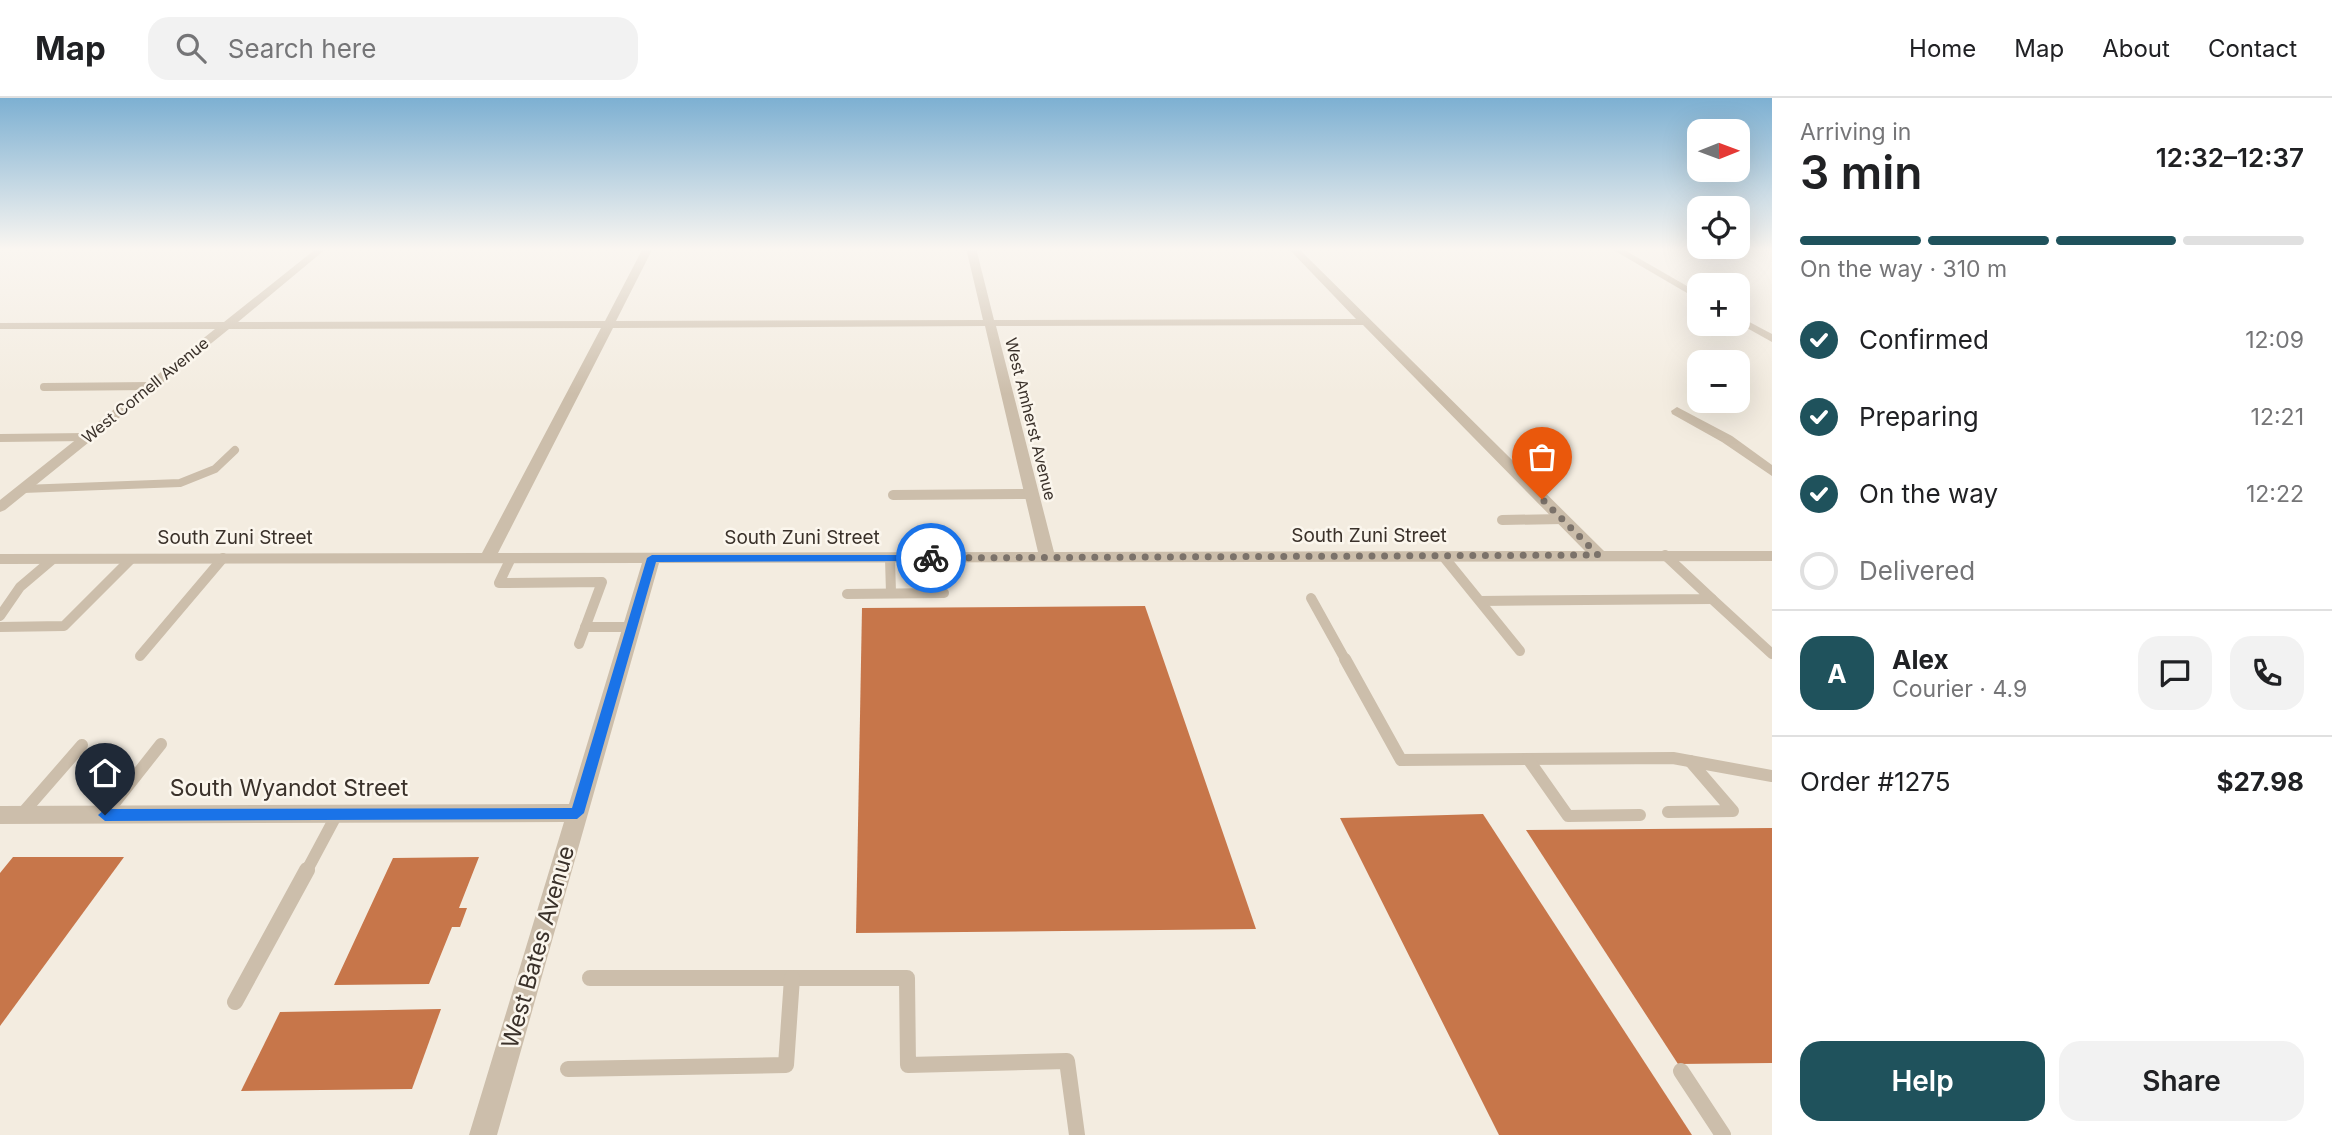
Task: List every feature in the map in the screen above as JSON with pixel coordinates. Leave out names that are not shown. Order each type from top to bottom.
[{"type":"street","name":"West Cornell Avenue","points":[[0,507],[262,296]]},
{"type":"street","points":[[488,558],[624,296]]},
{"type":"street","name":"West Amherst Avenue","points":[[983,296],[1046,557]]},
{"type":"street","points":[[1340,296],[1598,555]]},
{"type":"street","points":[[0,326],[1365,322]]},
{"type":"street","points":[[1750,326],[1772,339]]},
{"type":"street","points":[[1677,411],[1727,439],[1772,472]]},
{"type":"street","name":"South Zuni Street","points":[[0,559],[1772,556]]},
{"type":"street","name":"West Bates Avenue","points":[[483,1135],[652,558]]},
{"type":"street","name":"South Wyandot Street","points":[[8,818],[105,815],[577,813]]},
{"type":"lane","points":[[44,387],[150,386]]},
{"type":"lane","points":[[0,438],[86,437]]},
{"type":"lane","points":[[23,489],[180,483],[200,477],[235,450]]},
{"type":"lane","points":[[893,495],[1031,494]]},
{"type":"lane","points":[[1502,520],[1562,519]]},
{"type":"lane","points":[[1665,555],[1772,654]]},
{"type":"lane","points":[[1443,556],[1520,651]]},
{"type":"lane","points":[[140,656],[223,558]]},
{"type":"lane","points":[[511,558],[499,583],[602,582],[579,644]]},
{"type":"lane","points":[[890,558],[891,593]]},
{"type":"lane","points":[[0,616],[20,587],[52,559]]},
{"type":"lane","points":[[0,627],[64,626],[131,559]]},
{"type":"lane","points":[[847,594],[944,593]]},
{"type":"lane","points":[[1311,598],[1401,760],[1673,758],[1772,776]]},
{"type":"lane","points":[[1480,601],[1712,599]]},
{"type":"lane","points":[[585,627],[632,627]]},
{"type":"lane","points":[[105,815],[161,744]]},
{"type":"lane","points":[[8,818],[82,745]]},
{"type":"lane","points":[[1528,759],[1568,816],[1640,815]]},
{"type":"lane","points":[[1668,812],[1733,811],[1690,761]]},
{"type":"lane","points":[[234,1002],[337,814]]},
{"type":"lane","points":[[590,978],[907,978],[908,1065],[1067,1061],[1077,1135]]},
{"type":"lane","points":[[568,1069],[786,1065],[792,978]]},
{"type":"lane","points":[[1681,1071],[1723,1135]]},
{"type":"building","points":[[1145,606],[1256,929],[856,933],[862,608]]},
{"type":"building","points":[[1483,814],[1692,1135],[1499,1135],[1340,818]]},
{"type":"building","points":[[1772,828],[1772,1063],[1678,1064],[1526,830]]},
{"type":"building","points":[[13,857],[124,857],[0,1026],[0,873]]},
{"type":"building","points":[[479,857],[459,908],[467,908],[460,927],[452,927],[429,984],[334,985],[393,858]]},
{"type":"building","points":[[441,1009],[412,1089],[241,1091],[280,1012]]},
{"type":"way so far","points":[[931,558],[1598,555],[1542,499]]},
{"type":"route","points":[[105,815],[577,813],[652,558],[931,558]]}]
